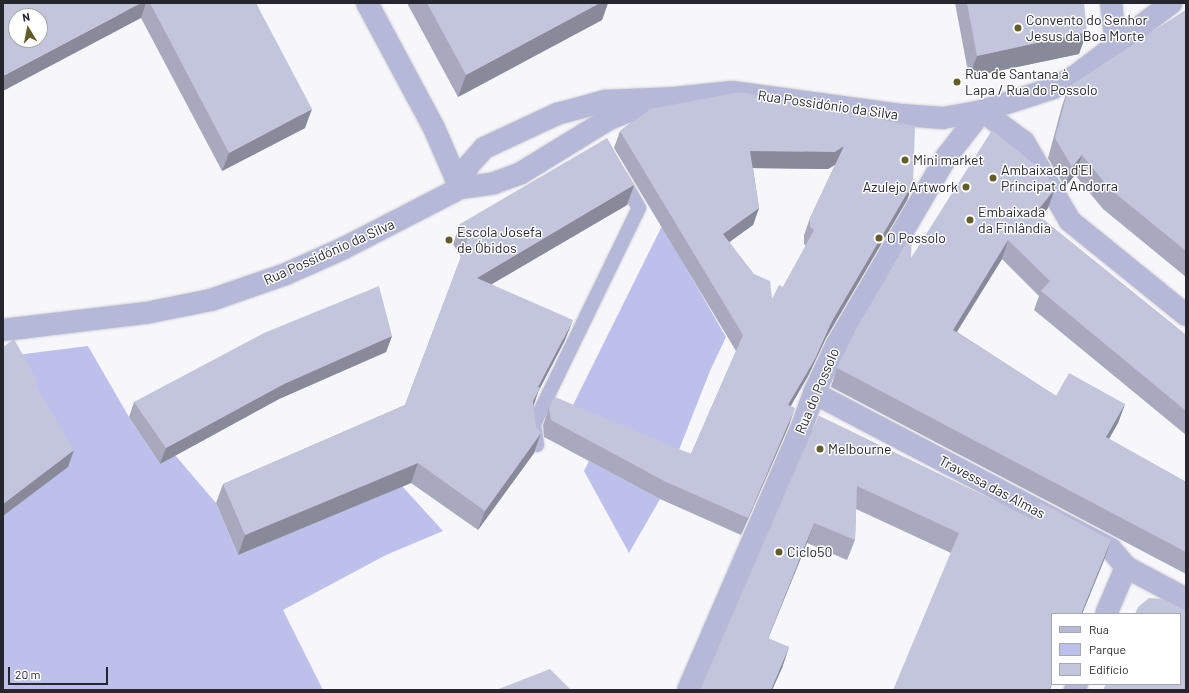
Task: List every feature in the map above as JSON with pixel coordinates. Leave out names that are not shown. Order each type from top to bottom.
[{"type":"street","points":[[367,3],[434,128],[460,188]]},
{"type":"street","points":[[1111,3],[1116,45]]},
{"type":"street","name":"Rua Possidónio da Silva","points":[[460,188],[468,166],[484,148],[557,114],[605,101],[674,98],[732,92],[902,115],[943,118],[982,111],[1053,88],[1074,77],[1171,3]]},
{"type":"street","name":"Rua Possidónio da Silva","points":[[3,330],[92,321],[211,300],[286,274],[344,248],[460,188],[509,178],[597,135],[630,110],[674,98]]},
{"type":"street","points":[[982,111],[1024,142],[1070,221],[1186,314]]},
{"type":"street","name":"Rua do Possolo","points":[[688,690],[801,429],[814,393],[838,344],[947,156],[982,111]]},
{"type":"street","name":"Travessa das Almas","points":[[814,393],[1110,549],[1126,567],[1186,599]]},
{"type":"street","points":[[1106,613],[1126,567]]},
{"type":"lane","points":[[537,445],[534,424],[639,208],[616,168]]},
{"type":"green space","points":[[662,226],[726,337],[710,371],[673,465],[565,421]]},
{"type":"green space","points":[[88,346],[129,417],[160,464],[175,455],[216,503],[238,555],[402,486],[443,531],[386,555],[283,610],[323,690],[3,690],[3,516],[8,356]]},
{"type":"green space","points":[[589,461],[660,499],[629,553],[584,471]]},
{"type":"building","points":[[3,3],[141,3],[3,76]]},
{"type":"building","points":[[150,3],[256,3],[312,109],[229,153]]},
{"type":"building","points":[[427,3],[600,3],[466,75]]},
{"type":"building","name":"Convento do Senhor Jesus da Boa Morte","points":[[967,3],[1084,3],[1087,32],[977,56]]},
{"type":"building","points":[[1186,10],[1186,251],[1110,189],[1082,155],[1072,167],[1055,138],[1069,86]]},
{"type":"building","points":[[740,92],[915,126],[913,183],[832,321],[815,359],[788,405],[795,408],[748,518],[666,482],[551,420],[549,408],[555,397],[691,454],[743,335],[620,131],[650,109]],"holes":[[[844,146],[810,218],[810,227],[814,230],[783,287],[779,285],[772,299],[770,281],[754,274],[723,234],[759,208],[750,151],[835,152]]]},
{"type":"building","points":[[992,130],[1045,173],[1055,189],[1035,213],[1186,335],[1186,411],[1041,291],[1050,281],[1008,240],[953,330],[1056,396],[1069,373],[1125,404],[1106,437],[1186,482],[1186,552],[837,368],[855,331],[912,233],[911,258]]},
{"type":"building","points":[[607,138],[634,185],[477,278],[573,320],[538,387],[540,388],[533,401],[536,427],[541,433],[485,511],[418,463],[245,535],[223,484],[405,405],[468,238],[460,224]]},
{"type":"building","points":[[379,286],[392,336],[284,384],[166,448],[134,402],[264,333]]},
{"type":"building","points":[[14,339],[38,382],[35,384],[74,450],[3,504],[3,347]]},
{"type":"building","points":[[819,416],[1032,519],[1040,502],[1111,540],[1081,613],[1051,613],[1051,685],[1049,690],[893,690],[959,533],[857,486],[855,540],[814,523],[768,638],[789,647],[771,690],[700,690]]},
{"type":"building","points":[[1149,598],[1163,599],[1186,611],[1185,690],[1103,690],[1106,685],[1181,685],[1181,613],[1135,613],[1138,607]]},
{"type":"building","points":[[550,669],[571,690],[496,690]]},
{"type":"place","name":"Convento do Senhor Jesus da Boa Morte","points":[[1018,28]]},
{"type":"place","name":"Rua de Santana à Lapa / Rua do Possolo","points":[[957,82]]},
{"type":"place","name":"Mini market","points":[[905,160]]},
{"type":"place","name":"Ambaixada d'El Principat d Andorra","points":[[993,178]]},
{"type":"place","name":"Azulejo Artwork","points":[[966,187]]},
{"type":"place","name":"Embaixada da Finlândia","points":[[970,220]]},
{"type":"place","name":"O Possolo","points":[[879,238]]},
{"type":"place","name":"Escola Josefa de Óbidos","points":[[449,240]]},
{"type":"place","name":"Melbourne","points":[[820,449]]},
{"type":"place","name":"Ciclo50","points":[[779,552]]}]
